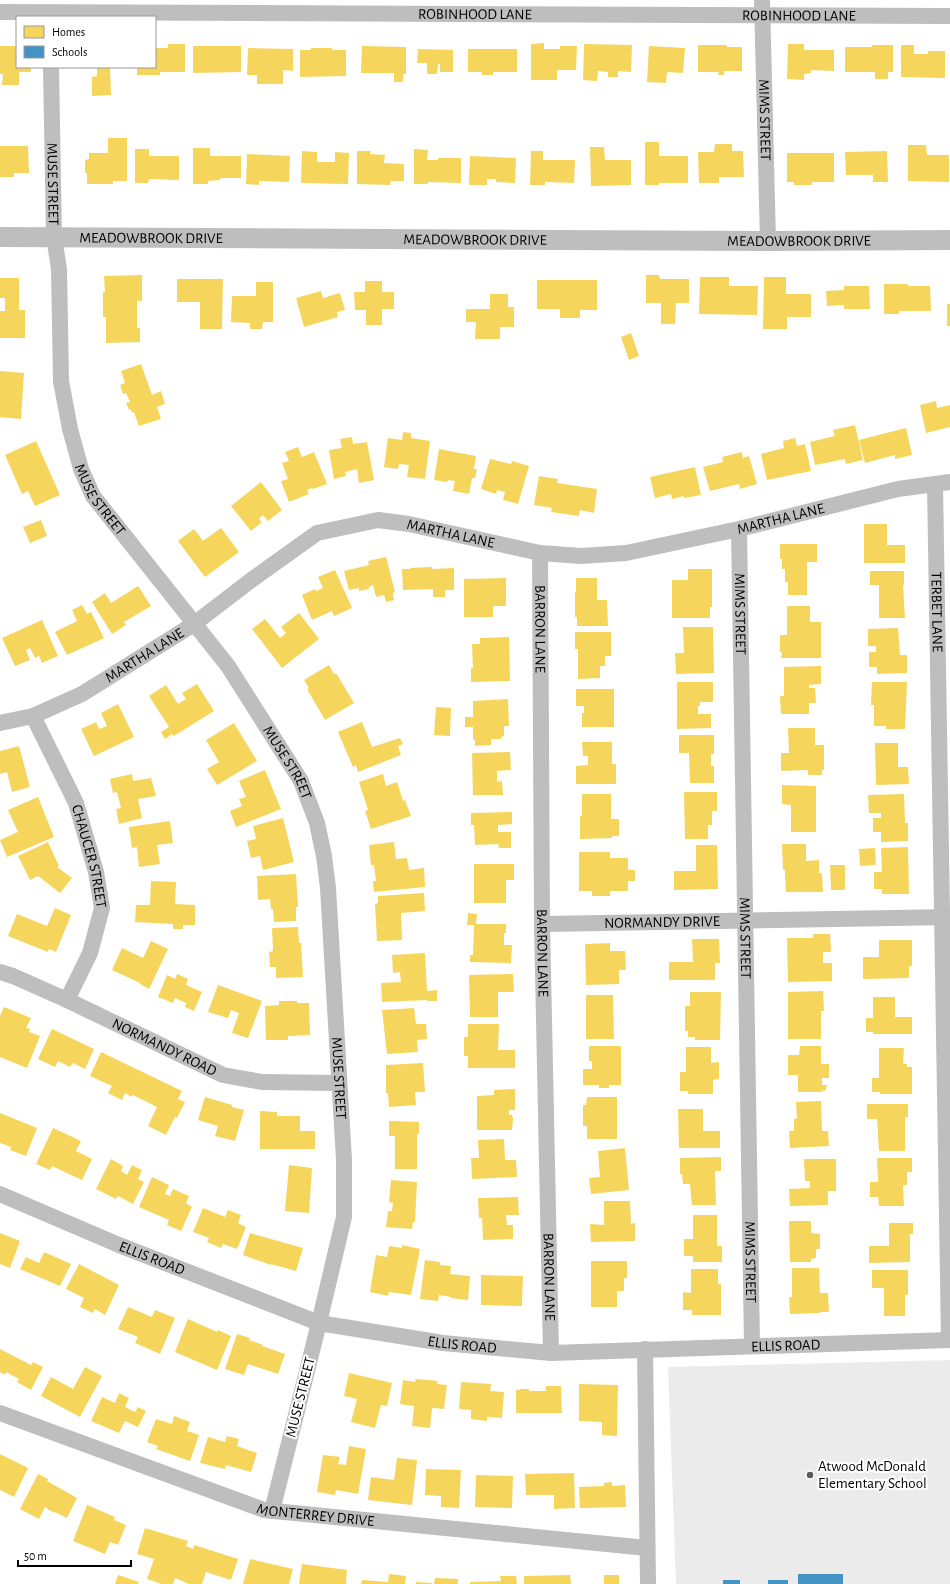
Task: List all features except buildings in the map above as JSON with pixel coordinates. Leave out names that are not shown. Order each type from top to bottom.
[{"type":"main road","name":"MEADOWBROOK DRIVE","points":[[0,237],[768,241],[950,240]]},
{"type":"street","name":"ROBINHOOD LANE","points":[[0,12],[50,10],[762,8],[950,16]]},
{"type":"street","name":"MIMS STREET","points":[[762,8],[768,241]]},
{"type":"street","name":"MUSE STREET","points":[[51,68],[54,237],[59,269],[61,381],[70,429],[81,469],[93,496],[228,666],[301,782],[317,823],[324,856],[328,888],[344,1160],[344,1218],[272,1511]]},
{"type":"street","name":"MARTHA LANE","points":[[0,723],[33,716],[82,694],[194,624],[317,533],[378,520],[409,524],[540,553],[581,556],[626,553],[739,529],[898,489],[942,483]]},
{"type":"street","name":"TERBET LANE","points":[[942,483],[950,1340]]},
{"type":"street","name":"MIMS STREET","points":[[739,529],[752,1346]]},
{"type":"street","name":"BARRON LANE","points":[[540,553],[542,924],[551,1353]]},
{"type":"street","name":"CHAUCER STREET","points":[[33,716],[76,803],[96,872],[102,908],[90,952],[67,1000]]},
{"type":"street","name":"NORMANDY DRIVE","points":[[542,924],[946,917]]},
{"type":"street","name":"NORMANDY ROAD","points":[[0,972],[13,976],[67,1000],[224,1075],[262,1082],[339,1083]]},
{"type":"street","name":"ELLIS ROAD","points":[[0,1194],[119,1244],[319,1323],[443,1343],[551,1353],[950,1340]]},
{"type":"street","points":[[645,1349],[648,1584]]},
{"type":"street","name":"MONTERREY DRIVE","points":[[0,1413],[264,1510],[647,1548]]},
{"type":"shaded area","name":"Atwood McDonald Elementary School","points":[[950,1360],[950,1584],[676,1584],[668,1367]]},
{"type":"place","name":"Atwood McDonald Elementary School","points":[[810,1475]]}]
